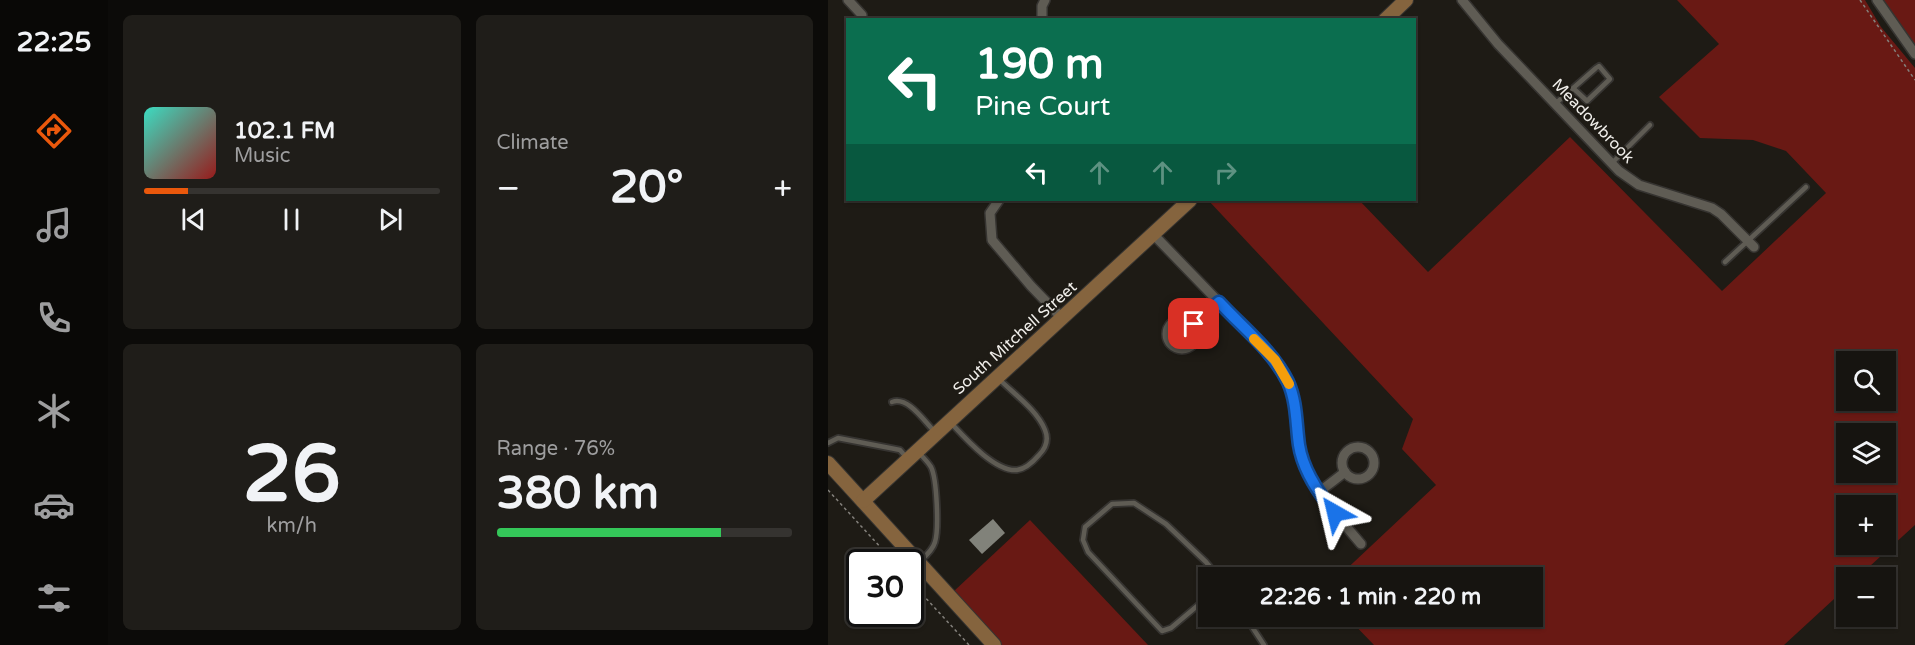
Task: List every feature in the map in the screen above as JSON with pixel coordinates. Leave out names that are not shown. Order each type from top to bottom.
[{"type":"street","points":[[848,0],[862,15]]},
{"type":"street","points":[[1042,18],[1042,6],[1045,0]]},
{"type":"street","points":[[1387,18],[1406,0]]},
{"type":"street","name":"Meadowbrook","points":[[1462,0],[1498,44],[1611,164],[1638,185],[1712,208],[1751,244]]},
{"type":"street","points":[[1876,0],[1915,54]]},
{"type":"street","points":[[998,201],[990,213],[992,240],[1062,318]]},
{"type":"street","name":"South Mitchell Street","points":[[863,501],[1189,201]]},
{"type":"street","points":[[1153,234],[1275,360],[1287,380],[1295,404],[1299,448],[1307,471],[1319,492],[1361,544]]},
{"type":"street","points":[[1194,324],[1219,302]]},
{"type":"street","points":[[828,463],[907,549]]},
{"type":"street","points":[[1319,492],[1345,472]]},
{"type":"street","points":[[924,568],[994,645]]},
{"type":"lane","points":[[1555,104],[1573,88],[1599,66],[1610,79],[1587,101],[1573,88]]},
{"type":"lane","points":[[1611,164],[1650,125]]},
{"type":"lane","points":[[1725,262],[1751,244],[1806,187]]},
{"type":"lane","points":[[949,421],[994,463],[1010,470],[1027,467],[1046,447],[1047,439],[1044,429],[1032,411],[997,377]]},
{"type":"lane","points":[[892,402],[898,400],[905,402],[936,433]]},
{"type":"lane","points":[[828,443],[838,438],[900,450],[913,455],[931,467],[935,479],[937,529],[935,542],[924,558]]},
{"type":"lane","points":[[1198,605],[1171,627],[1162,631],[1088,552],[1083,540],[1085,526],[1112,504],[1134,503],[1166,524],[1210,567]]},
{"type":"lane","points":[[1252,627],[1264,645]]},
{"type":"path","points":[[1860,0],[1915,80]]},
{"type":"path","points":[[828,490],[882,549]]},
{"type":"path","points":[[924,596],[969,645]]},
{"type":"shaded area","points":[[1677,0],[1865,0],[1881,27],[1915,68],[1915,525],[1896,542],[1896,495],[1836,495],[1836,555],[1882,555],[1869,567],[1836,567],[1836,597],[1784,645],[1374,645],[1357,627],[1543,627],[1543,567],[1349,567],[1436,485],[1402,449],[1413,419],[1209,201],[1360,201],[1428,272],[1570,137],[1722,291],[1826,193],[1786,151],[1753,140],[1700,138],[1659,97],[1719,44]]},
{"type":"shaded area","points":[[1879,0],[1915,0],[1915,53]]},
{"type":"shaded area","points":[[1030,520],[1148,645],[1001,645],[953,592]]},
{"type":"building","points":[[993,519],[1005,533],[982,554],[969,540]]},
{"type":"slow traffic","points":[[1254,339],[1275,360],[1289,384]]},
{"type":"route","points":[[1194,324],[1219,302],[1275,360],[1292,392],[1299,448],[1307,471],[1322,498],[1335,513]]}]
